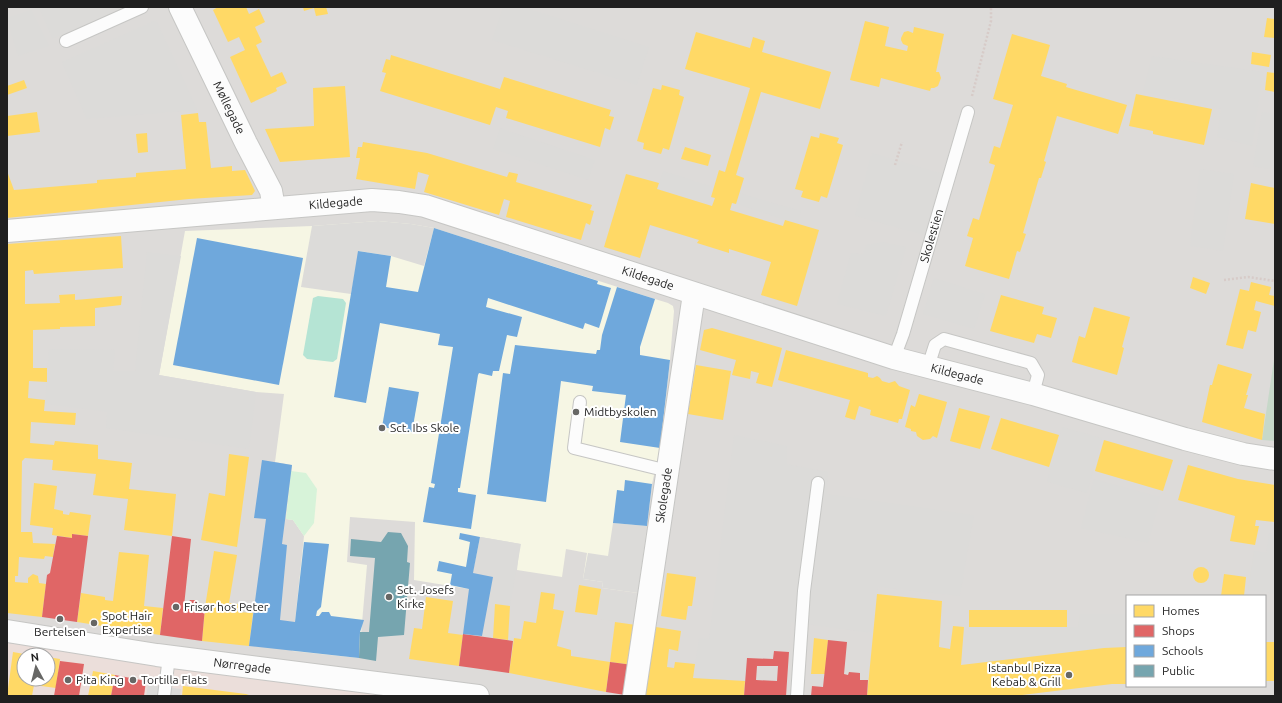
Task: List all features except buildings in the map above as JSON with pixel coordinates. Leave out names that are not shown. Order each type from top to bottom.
[{"type":"street","name":"Møllegade","points":[[180,7],[271,191],[274,208]]},
{"type":"street","name":"Kildegade","points":[[7,230],[372,200],[425,206],[894,358],[1033,394],[1185,439],[1243,454],[1275,459]]},
{"type":"street","name":"Skolegade","points":[[634,696],[694,294]]},
{"type":"street","name":"Nørregade","points":[[7,631],[169,657],[478,696]]},
{"type":"lane","points":[[66,41],[142,7]]},
{"type":"lane","name":"Skolestien","points":[[894,358],[903,334],[968,112]]},
{"type":"lane","points":[[928,367],[935,345],[944,338],[1031,363],[1038,375],[1033,394]]},
{"type":"lane","points":[[580,402],[574,448],[668,471]]},
{"type":"lane","points":[[797,696],[804,591],[818,483]]},
{"type":"lane","points":[[164,696],[169,657]]},
{"type":"path","points":[[968,112],[991,20],[992,7]]},
{"type":"path","points":[[895,165],[902,142]]},
{"type":"path","points":[[1224,280],[1248,277],[1275,281]]},
{"type":"shaded area","points":[[7,7],[1275,7],[1275,696],[7,696]]},
{"type":"shaded area","points":[[39,7],[124,7],[53,39]]},
{"type":"shaded area","points":[[503,7],[523,7],[649,47],[637,85],[492,40]]},
{"type":"shaded area","points":[[31,10],[49,46],[18,56],[7,18]]},
{"type":"shaded area","points":[[156,20],[197,110],[87,119],[62,62]]},
{"type":"shaded area","points":[[1152,56],[1263,72],[1252,146],[1217,137],[1221,109],[1143,92]]},
{"type":"shaded area","points":[[1262,112],[1275,114],[1275,170],[1253,166]]},
{"type":"shaded area","points":[[500,128],[595,160],[588,180],[493,149]]},
{"type":"shaded area","points":[[872,153],[943,174],[924,235],[855,216]]},
{"type":"shaded area","points":[[1200,169],[1234,174],[1223,251],[1190,246]]},
{"type":"shaded area","points":[[663,171],[714,187],[708,204],[657,189]]},
{"type":"shaded area","points":[[739,193],[801,211],[798,224],[736,204]]},
{"type":"shaded area","name":"Sct. Ibs Skole","points":[[378,221],[434,228],[668,303],[673,306],[674,311],[670,360],[660,448],[652,484],[638,593],[602,588],[603,582],[583,579],[587,553],[566,549],[562,577],[517,570],[520,544],[481,537],[469,589],[414,580],[415,522],[350,517],[347,562],[367,565],[359,658],[292,651],[304,536],[293,520],[286,519],[292,465],[275,462],[284,394],[256,392],[159,375],[185,231],[312,226]]},
{"type":"shaded area","points":[[378,221],[434,228],[424,266],[391,256],[359,251],[351,294],[301,287],[312,226]]},
{"type":"shaded area","points":[[884,242],[906,247],[886,316],[837,304],[851,253],[863,254],[866,245]]},
{"type":"shaded area","points":[[147,252],[181,256],[159,375],[256,392],[249,449],[106,428],[107,412],[45,404],[49,349],[115,350],[113,371],[135,371]]},
{"type":"shaded area","points":[[934,278],[985,294],[974,329],[923,314]]},
{"type":"shaded area","points":[[1275,353],[1275,441],[1262,440]]},
{"type":"shaded area","points":[[1062,427],[1102,438],[1087,493],[1047,482]]},
{"type":"shaded area","points":[[734,435],[787,446],[786,464],[828,472],[827,494],[974,515],[960,596],[878,587],[872,633],[791,622],[789,652],[774,651],[773,659],[747,658],[745,681],[693,678],[699,638],[709,639]]},
{"type":"shaded area","points":[[1094,479],[1160,497],[1148,543],[1081,528]]},
{"type":"shaded area","points":[[613,523],[647,526],[638,593],[602,588],[603,582],[583,579],[588,553],[608,556]]},
{"type":"shaded area","points":[[1269,533],[1275,534],[1275,594],[1248,590],[1254,551],[1266,553]]},
{"type":"shaded area","points":[[480,537],[521,544],[510,606],[488,603],[493,577],[473,573]]},
{"type":"shaded area","points":[[602,590],[636,595],[634,624],[598,619]]},
{"type":"shaded area","points":[[1266,612],[1275,612],[1275,642],[1266,642]]},
{"type":"shaded area","points":[[1080,614],[1126,614],[1126,647],[1104,648],[961,665],[964,627],[1078,627]]},
{"type":"shaded area","points":[[7,643],[40,647],[16,647],[16,687],[56,687],[56,649],[444,696],[7,696]]},
{"type":"shaded area","points":[[148,685],[181,689],[180,696],[146,696]]},
{"type":"green space","points":[[318,296],[343,299],[346,303],[337,359],[333,362],[307,359],[303,355],[313,298]]},
{"type":"green space","points":[[291,471],[306,473],[317,489],[314,523],[304,536],[293,520],[286,519]]},
{"type":"place","name":"Midtbyskolen","points":[[576,412]]},
{"type":"place","name":"Sct. Ibs Skole","points":[[382,428]]},
{"type":"place","name":"Sct. Josefs Kirke","points":[[389,597]]},
{"type":"place","name":"Frisør hos Peter","points":[[176,607]]},
{"type":"place","name":"Bertelsen","points":[[60,619]]},
{"type":"place","name":"Spot Hair Expertise","points":[[94,623]]},
{"type":"place","name":"Istanbul Pizza Kebab & Grill","points":[[1069,675]]},
{"type":"place","name":"Pita King","points":[[68,680]]},
{"type":"place","name":"Tortilla Flats","points":[[133,680]]}]
